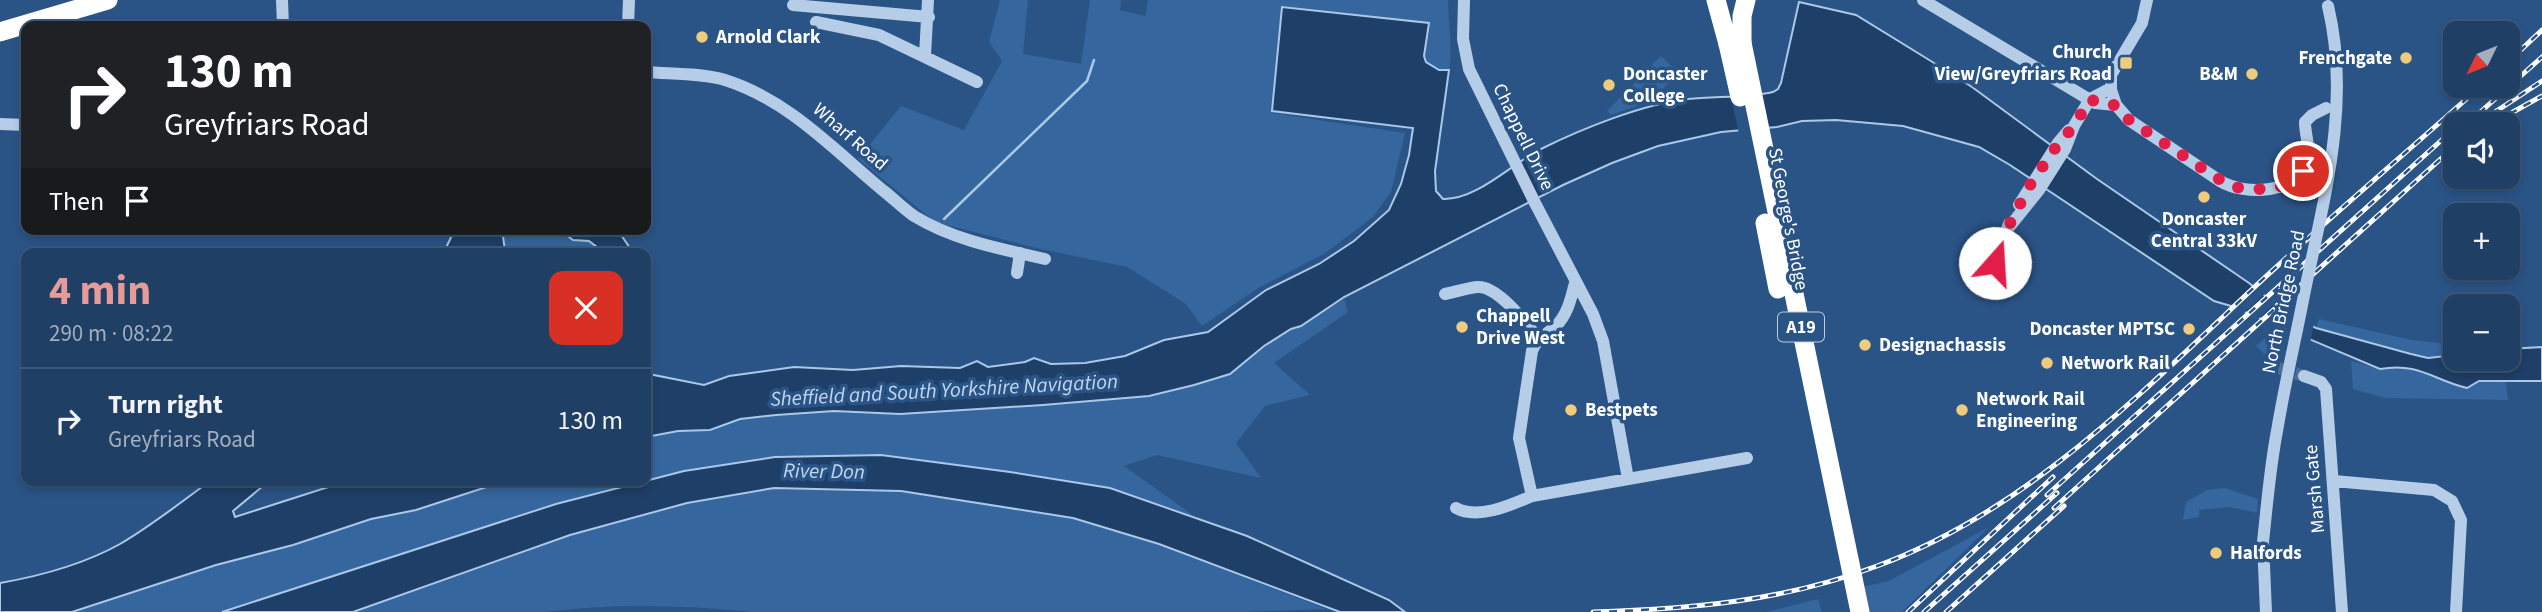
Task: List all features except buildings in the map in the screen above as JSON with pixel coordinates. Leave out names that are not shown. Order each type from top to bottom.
[{"type":"highway","points":[[0,18],[64,0]]},
{"type":"highway","points":[[37,21],[108,0]]},
{"type":"highway","name":"St George's Bridge","points":[[1716,0],[1735,44],[1860,612]]},
{"type":"highway","name":"St George's Bridge","points":[[1746,0],[1735,44],[1848,612]]},
{"type":"highway","points":[[0,32],[21,26]]},
{"type":"street","points":[[282,0],[284,21]]},
{"type":"street","points":[[628,21],[629,0]]},
{"type":"street","points":[[925,56],[928,0]]},
{"type":"street","name":"Chappell Drive","points":[[1464,0],[1463,38],[1469,69],[1603,341],[1628,479]]},
{"type":"street","points":[[1923,0],[2090,99],[2102,105],[2113,96]]},
{"type":"street","points":[[2147,0],[2142,23],[2112,72],[2113,96],[2129,120],[2231,187],[2260,189],[2282,186],[2298,176],[2306,164],[2309,150],[2304,127],[2307,118],[2326,108]]},
{"type":"street","name":"North Bridge Road","points":[[2269,612],[2266,542],[2277,430],[2329,180],[2335,136],[2337,57],[2331,3]]},
{"type":"street","points":[[793,5],[929,17]]},
{"type":"street","points":[[816,22],[879,35],[977,82]]},
{"type":"street","name":"Wharf Road","points":[[651,73],[724,80],[759,95],[796,116],[911,214],[946,232],[1045,259]]},
{"type":"street","points":[[2003,279],[1995,259],[2006,231],[2090,99]]},
{"type":"street","points":[[0,124],[21,125]]},
{"type":"street","points":[[1017,273],[1020,253]]},
{"type":"street","points":[[1532,496],[1520,438],[1532,351],[1565,313],[1575,283]]},
{"type":"street","points":[[1445,295],[1478,287],[1488,288],[1501,297],[1540,340]]},
{"type":"street","points":[[1565,313],[1577,309],[1594,318]]},
{"type":"street","name":"Marsh Gate","points":[[2304,376],[2321,382],[2326,389],[2343,612]]},
{"type":"street","points":[[1456,508],[1472,513],[1509,506],[1532,496],[1747,458]]},
{"type":"street","points":[[2334,481],[2434,490],[2452,501],[2461,520],[2456,612]]},
{"type":"shaded area","points":[[1000,0],[1028,0],[1023,54],[1081,64],[1090,0],[1121,0],[1120,10],[1145,16],[1148,0],[1448,0],[1450,64],[1449,70],[1439,70],[1426,62],[1424,56],[1428,24],[1282,8],[1272,113],[1405,133],[1391,192],[1373,217],[1324,254],[1260,287],[1202,326],[1186,304],[1127,267],[1036,248],[935,222],[858,159],[901,106],[964,130],[1002,61],[989,42]]},
{"type":"shaded area","points":[[1661,56],[1678,73],[1651,101],[1611,115],[1607,111]]},
{"type":"shaded area","points":[[504,235],[566,235],[573,240],[589,241],[598,248],[505,248]]},
{"type":"shaded area","points":[[1344,297],[1348,312],[1274,363],[1310,395],[1265,406],[1236,443],[1261,478],[1157,455],[1124,466],[1194,516],[1110,488],[1010,472],[684,471],[651,480],[651,436],[678,431],[710,430],[740,419],[776,415],[834,411],[900,414],[1149,396],[1230,374],[1264,346],[1291,329],[1301,326]]},
{"type":"shaded area","points":[[2319,319],[2412,340],[2443,344],[2443,356],[2428,358],[2316,328]]},
{"type":"shaded area","points":[[2272,332],[2283,339],[2280,357],[2265,355],[2256,346]]},
{"type":"shaded area","points":[[2351,361],[2380,369],[2394,366],[2429,372],[2455,385],[2479,381],[2506,381],[2508,400],[2385,398],[2353,389]]},
{"type":"shaded area","points":[[490,486],[625,486],[556,504],[222,612],[72,612],[216,565],[293,545],[371,519],[416,510]]},
{"type":"shaded area","points":[[774,488],[901,491],[1073,518],[1159,544],[1326,609],[1244,612],[751,612],[648,606],[546,612],[353,612],[570,535],[687,503]]},
{"type":"shaded area","points":[[2225,488],[2258,499],[2257,513],[2230,507],[2199,510],[2199,517],[2183,520],[2186,502],[2207,490]]},
{"type":"shaded area","points":[[1989,527],[1902,612],[1869,612],[1862,587],[1889,581]]},
{"type":"shaded area","points":[[1818,599],[1822,612],[1766,612]]},
{"type":"water","name":"Sheffield and South Yorkshire Navigation","points":[[1799,2],[1856,15],[1972,87],[2097,179],[2249,283],[2289,315],[2316,328],[2411,354],[2428,358],[2443,356],[2443,371],[2520,371],[2520,348],[2542,347],[2542,381],[2479,381],[2467,388],[2416,370],[2394,367],[2380,369],[2214,301],[1979,147],[1903,126],[1836,120],[1802,121],[1777,127],[1721,132],[1658,146],[1612,163],[1563,185],[1344,297],[1301,326],[1291,329],[1264,346],[1230,374],[1194,385],[1149,396],[1043,405],[900,414],[834,411],[776,415],[740,419],[710,430],[678,431],[651,436],[651,374],[704,385],[729,376],[794,367],[853,370],[901,366],[960,368],[977,361],[988,367],[1025,362],[1034,358],[1051,364],[1085,363],[1125,356],[1164,340],[1208,332],[1266,290],[1319,264],[1354,241],[1389,210],[1401,184],[1413,128],[1272,111],[1282,7],[1429,23],[1424,56],[1426,62],[1439,70],[1449,70],[1435,171],[1436,191],[1443,199],[1468,194],[1541,149],[1632,112],[1688,99],[1752,95],[1778,89]]},
{"type":"water","points":[[452,235],[503,235],[505,248],[446,248]]},
{"type":"water","points":[[566,235],[621,235],[630,248],[598,248],[589,241],[573,240]]},
{"type":"water","name":"River Don","points":[[881,455],[1110,488],[1247,536],[1389,600],[1405,612],[1340,612],[1159,544],[1073,518],[901,491],[774,488],[687,503],[570,535],[353,612],[222,612],[556,504],[626,486],[651,486],[651,480],[684,471],[775,457]]},
{"type":"water","points":[[203,486],[263,486],[233,511],[235,517],[331,486],[490,486],[416,510],[371,519],[293,545],[216,565],[72,612],[0,612],[0,583],[31,577],[92,558],[143,530]]},
{"type":"pier","points":[[1759,90],[1768,131],[1739,134],[1730,93]]},
{"type":"pier","points":[[2256,285],[2266,293],[2242,315],[2230,309]]},
{"type":"pier","points":[[2268,294],[2277,302],[2256,321],[2244,315]]},
{"type":"pier","points":[[2279,303],[2314,323],[2310,344],[2285,334],[2290,312],[2272,328],[2258,322]]},
{"type":"waterway","points":[[944,219],[1087,81],[1094,60]]},
{"type":"tunnel","points":[[2278,368],[2304,376]]},
{"type":"railway","points":[[2520,51],[2542,30]]},
{"type":"railway","points":[[2480,112],[2542,57]]},
{"type":"railway","points":[[2495,112],[2542,81]]},
{"type":"railway","points":[[2513,112],[2542,96]]},
{"type":"railway","points":[[1593,612],[1702,605],[1807,588],[1877,566],[1927,545],[1975,519],[2020,490],[2106,424],[2288,256],[2467,98]]},
{"type":"railway","points":[[2047,495],[2443,139]]},
{"type":"railway","points":[[2054,508],[2443,157]]},
{"type":"railway","points":[[1908,612],[2053,477]]},
{"type":"railway","points":[[1924,612],[2057,493]]},
{"type":"railway","points":[[1946,612],[2064,506]]},
{"type":"place","name":"Arnold Clark","points":[[702,37]]},
{"type":"place","name":"Frenchgate","points":[[2406,58]]},
{"type":"place","name":"Church View/Greyfriars Road","points":[[2126,63]]},
{"type":"place","name":"B&M","points":[[2252,74]]},
{"type":"place","name":"Doncaster College","points":[[1609,85]]},
{"type":"place","name":"Doncaster Central 33kV","points":[[2204,197]]},
{"type":"place","name":"Chappell Drive West","points":[[1462,327]]},
{"type":"place","name":"Doncaster MPTSC","points":[[2189,329]]},
{"type":"place","name":"Designachassis","points":[[1865,345]]},
{"type":"place","name":"Network Rail","points":[[2047,363]]},
{"type":"place","name":"Bestpets","points":[[1571,410]]},
{"type":"place","name":"Network Rail Engineering","points":[[1962,410]]},
{"type":"place","name":"Halfords","points":[[2216,553]]},
{"type":"route","points":[[1995,263],[1997,251],[2030,185],[2074,126],[2090,99],[2102,105],[2116,105],[2129,120],[2228,186],[2273,188],[2290,183],[2303,171]]}]
